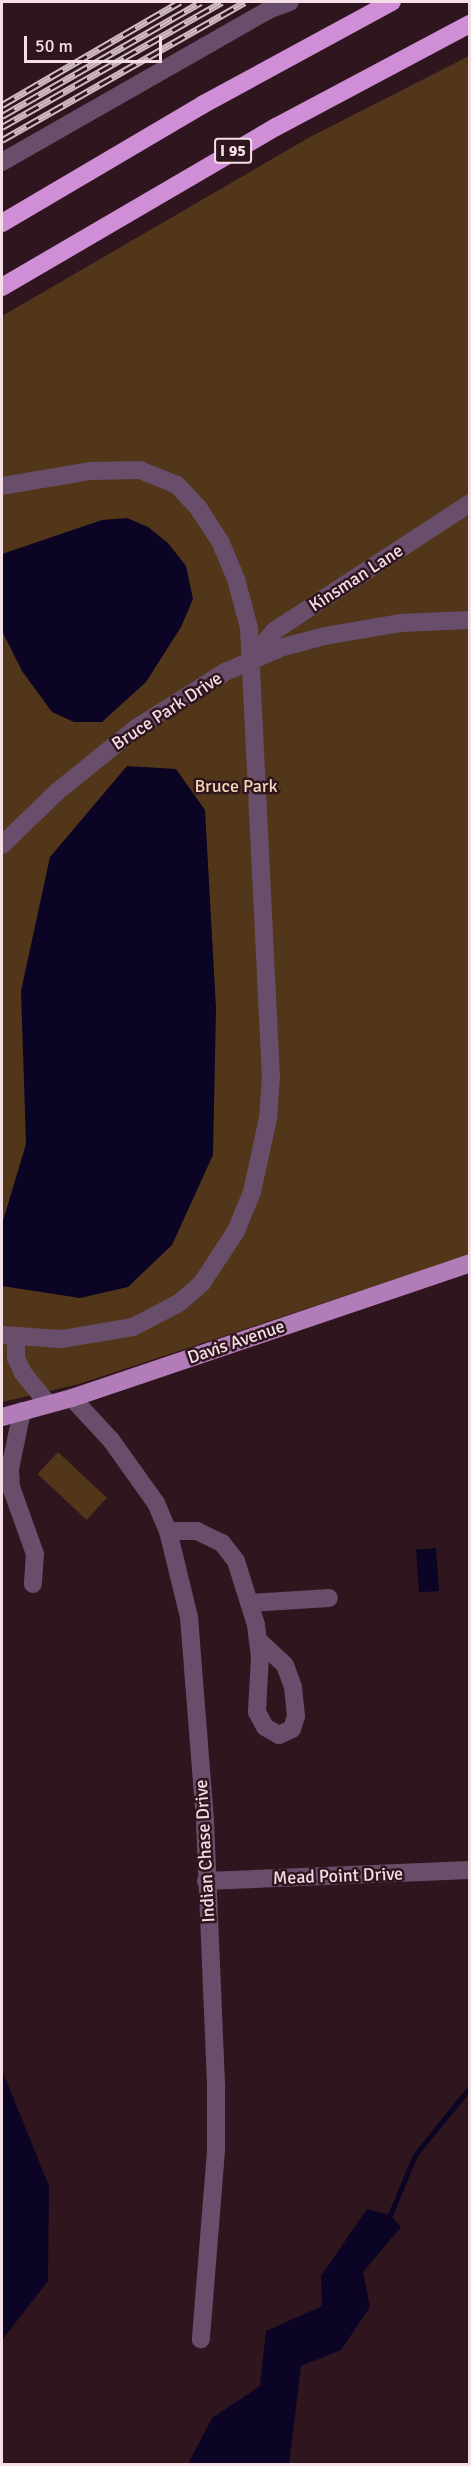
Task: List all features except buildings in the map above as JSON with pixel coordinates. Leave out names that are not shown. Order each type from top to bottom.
[{"type":"highway","points":[[2,223],[212,99],[392,2]]},
{"type":"highway","name":"I 95","points":[[2,287],[276,127],[470,24]]},
{"type":"main road","name":"Davis Avenue","points":[[2,1417],[72,1398],[470,1263]]},
{"type":"street","points":[[2,162],[267,10],[290,2]]},
{"type":"street","points":[[2,486],[92,471],[140,470],[177,485],[199,509],[220,541],[236,579],[249,628],[271,1077],[266,1137],[252,1192],[236,1231],[202,1283],[157,1317],[133,1327],[61,1339],[9,1336],[23,1374],[47,1404]]},
{"type":"street","name":"Kinsman Lane","points":[[250,661],[274,631],[470,503]]},
{"type":"street","name":"Bruce Park Drive","points":[[2,845],[58,791],[136,728],[186,694],[250,661],[283,646],[368,627],[470,620]]},
{"type":"street","name":"Indian Chase Drive","points":[[72,1398],[144,1483],[168,1531],[190,1628],[205,1821],[216,2151],[201,2339]]},
{"type":"street","points":[[22,1411],[10,1487],[35,1554],[33,1584]]},
{"type":"street","points":[[168,1531],[197,1531],[222,1543],[236,1561],[251,1603],[258,1640]]},
{"type":"street","points":[[251,1603],[329,1598]]},
{"type":"street","name":"Mead Point Drive","points":[[206,1881],[470,1870]]},
{"type":"green space","name":"Bruce Park","points":[[469,56],[469,1255],[79,1384],[2,1402],[2,316],[310,137]]},
{"type":"green space","points":[[58,1452],[107,1498],[87,1520],[38,1474]]},
{"type":"shaded area","points":[[127,518],[148,527],[168,543],[186,566],[193,599],[181,627],[146,682],[102,722],[74,722],[52,712],[22,671],[2,631],[2,554],[102,520]]},
{"type":"shaded area","points":[[127,766],[176,769],[205,810],[216,1008],[213,1155],[172,1245],[128,1287],[80,1298],[2,1286],[2,1224],[26,1144],[21,991],[50,857]]},
{"type":"shaded area","points":[[436,1548],[439,1591],[419,1592],[416,1549]]},
{"type":"shaded area","points":[[2,2070],[49,2186],[48,2281],[2,2340]]},
{"type":"shaded area","points":[[367,2209],[390,2215],[401,2227],[363,2272],[370,2307],[341,2350],[301,2366],[289,2464],[188,2464],[212,2418],[260,2386],[266,2331],[322,2306],[321,2276]]},
{"type":"waterway","points":[[390,2215],[415,2155],[470,2087]]},
{"type":"railway","points":[[2,105],[180,2]]},
{"type":"railway","points":[[2,116],[201,2]]},
{"type":"railway","points":[[2,127],[222,2]]},
{"type":"railway","points":[[2,140],[245,2]]}]
